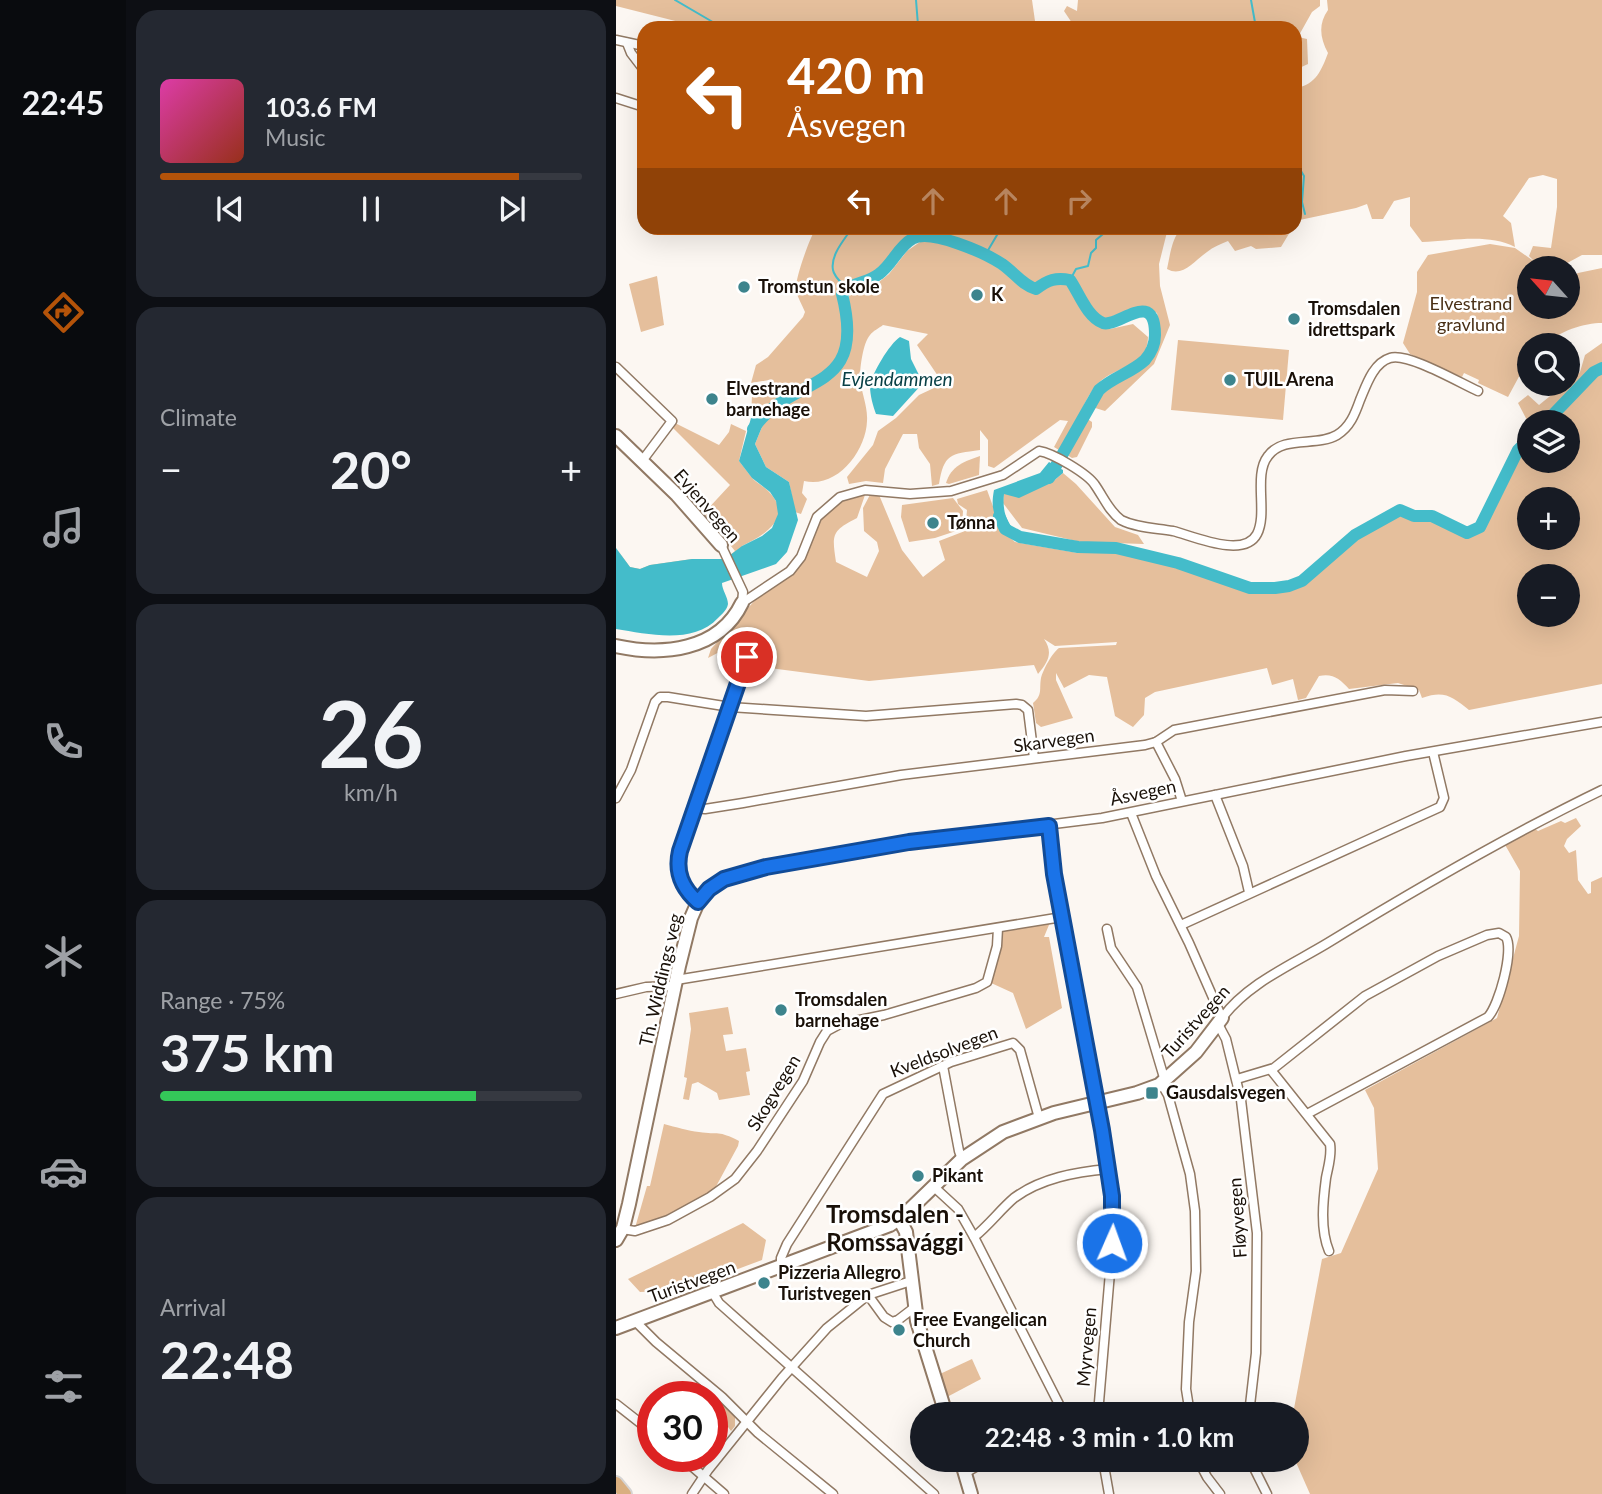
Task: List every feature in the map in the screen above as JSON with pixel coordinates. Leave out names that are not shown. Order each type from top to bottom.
[{"type":"main road","points":[[616,1483],[625,1494]]},
{"type":"street","points":[[616,40],[637,45]]},
{"type":"street","points":[[627,43],[637,60]]},
{"type":"street","points":[[616,99],[637,105]]},
{"type":"street","points":[[616,646],[657,652],[692,645],[720,629],[735,615],[742,603],[790,571],[801,557],[817,517],[840,497],[865,490],[910,494],[951,491],[1003,475],[1037,452],[1049,454],[1091,479],[1114,515],[1121,520],[1205,541],[1238,545],[1253,540],[1258,533],[1263,469],[1269,453],[1288,445],[1325,440],[1342,432],[1353,416],[1375,370],[1384,361],[1390,358],[1406,358],[1478,391]]},
{"type":"street","points":[[616,367],[672,421],[642,461]]},
{"type":"street","name":"Evjenvegen","points":[[616,436],[677,495],[724,551],[743,592],[742,603]]},
{"type":"street","name":"Th. Widdings veg","points":[[619,1234],[655,1089],[675,983],[691,918],[698,902],[682,882],[678,866],[682,843],[747,657]]},
{"type":"street","name":"Skarvegen","points":[[695,808],[743,803],[886,777],[1141,746],[1156,742],[1174,730],[1388,690],[1413,691]]},
{"type":"street","points":[[616,798],[631,770],[657,699],[663,696],[730,707],[876,716],[1022,705],[1028,710],[1034,758]]},
{"type":"street","name":"Åsvegen","points":[[698,902],[709,889],[724,879],[766,867],[909,842],[1049,826],[1131,813],[1433,752],[1602,722]]},
{"type":"street","points":[[1156,742],[1175,779],[1182,801]]},
{"type":"street","points":[[1181,925],[1440,807],[1444,798],[1433,752]]},
{"type":"street","name":"Turistvegen","points":[[616,1328],[887,1227],[899,1219],[962,1159],[991,1138],[1039,1118],[1137,1093],[1163,1082],[1196,1052],[1220,1021],[1250,991],[1477,854],[1602,790]]},
{"type":"street","points":[[1215,795],[1243,866],[1249,892]]},
{"type":"street","name":"Fløyvegen","points":[[1131,813],[1220,1021],[1237,1079],[1247,1137],[1257,1233],[1256,1353],[1251,1402]]},
{"type":"street","name":"Myrvegen","points":[[1049,826],[1054,874],[1097,1102],[1113,1204],[1113,1237],[1099,1402]]},
{"type":"street","points":[[616,994],[1062,917]]},
{"type":"street","name":"Skogvegen","points":[[619,1234],[675,1217],[735,1179],[803,1081],[827,1031],[840,1024],[884,1015],[976,988],[987,982],[997,946],[998,928]]},
{"type":"street","points":[[1107,929],[1111,948],[1137,987],[1193,1189],[1195,1271],[1189,1322],[1186,1389],[1188,1402]]},
{"type":"street","points":[[1237,1079],[1271,1070],[1371,992],[1454,949],[1483,936],[1500,934],[1508,940],[1510,948],[1498,1000],[1488,1017],[1307,1114]]},
{"type":"street","name":"Kveldsolvegen","points":[[781,1267],[781,1258],[787,1244],[883,1094],[943,1066],[1008,1044],[1017,1045],[1039,1118]]},
{"type":"street","points":[[943,1066],[962,1159]]},
{"type":"street","points":[[1271,1070],[1327,1139],[1331,1150],[1324,1217],[1329,1251]]},
{"type":"street","points":[[974,1237],[1013,1200],[1027,1191],[1063,1175],[1108,1169]]},
{"type":"street","points":[[933,1186],[958,1209],[1057,1402]]},
{"type":"street","points":[[899,1219],[906,1232],[915,1307],[942,1402]]},
{"type":"street","points":[[692,1494],[703,1476],[827,1328],[868,1295],[911,1281]]},
{"type":"street","points":[[713,1293],[719,1303],[934,1494]]},
{"type":"street","points":[[868,1295],[884,1317],[892,1322],[915,1307]]},
{"type":"street","points":[[635,1321],[747,1422],[833,1494]]},
{"type":"street","points":[[616,1404],[637,1420]]},
{"type":"street","points":[[698,1472],[724,1494]]},
{"type":"street","points":[[1105,1472],[1109,1494]]},
{"type":"street","points":[[1204,1472],[1220,1494]]},
{"type":"street","points":[[1256,1472],[1267,1494]]},
{"type":"street","points":[[965,1473],[971,1494]]},
{"type":"green space","points":[[616,0],[1032,0],[1035,21],[675,21],[616,6]]},
{"type":"green space","points":[[1078,0],[1320,0],[1320,6],[1312,12],[1302,30],[1302,21],[1071,21],[1064,11],[1067,6],[1077,11]]},
{"type":"green space","points":[[1327,0],[1602,0],[1602,255],[1529,256],[1533,246],[1551,248],[1557,207],[1557,179],[1543,175],[1529,178],[1503,216],[1511,223],[1515,247],[1482,239],[1422,242],[1410,226],[1410,197],[1394,201],[1383,219],[1372,219],[1367,204],[1302,220],[1302,86],[1309,84],[1317,75],[1328,53],[1321,31],[1328,10]]},
{"type":"green space","points":[[1302,38],[1307,39],[1308,64],[1302,67]]},
{"type":"green space","points":[[812,235],[919,235],[904,246],[880,272],[841,294],[845,316],[843,349],[837,363],[827,374],[815,385],[761,410],[751,418],[752,395],[771,383],[769,380],[751,383],[756,365],[768,357],[805,312],[796,286]]},
{"type":"green space","points":[[940,235],[1166,235],[1159,264],[1160,286],[1170,325],[1154,364],[1105,411],[1092,407],[1108,388],[1136,373],[1149,361],[1158,339],[1157,313],[1140,307],[1113,316],[1110,329],[1133,324],[1148,337],[1147,346],[1144,353],[1133,363],[1106,377],[1090,393],[1080,414],[1092,422],[1092,427],[1077,457],[1072,458],[1054,447],[1068,421],[1060,420],[994,468],[988,466],[988,440],[980,430],[980,450],[950,457],[943,467],[939,484],[932,486],[930,464],[919,448],[917,434],[903,434],[885,469],[883,483],[866,481],[849,484],[847,477],[873,445],[878,431],[896,418],[919,395],[934,388],[940,379],[917,345],[928,334],[883,325],[870,335],[862,355],[860,378],[867,421],[861,444],[848,465],[838,473],[816,482],[804,481],[802,493],[807,499],[801,514],[795,512],[789,482],[766,467],[755,444],[766,417],[823,381],[843,360],[849,330],[849,296],[879,282],[907,251],[927,240],[937,240],[986,258],[1014,279],[1019,272],[992,253]]},
{"type":"green space","points":[[1177,235],[1288,235],[1281,247],[1256,249],[1251,246],[1235,251],[1228,241],[1212,249],[1184,270],[1178,271],[1167,269]]},
{"type":"green space","name":"Elvestrand gravlund","points":[[1490,244],[1515,248],[1526,256],[1517,256],[1517,319],[1580,319],[1580,273],[1602,268],[1602,323],[1588,324],[1563,333],[1517,333],[1517,380],[1508,397],[1464,373],[1462,377],[1410,354],[1403,343],[1417,292],[1417,272],[1428,255]]},
{"type":"green space","points":[[657,276],[664,325],[641,332],[629,284]]},
{"type":"green space","name":"TUIL Arena","points":[[1178,340],[1289,350],[1283,420],[1171,410]]},
{"type":"green space","points":[[1602,343],[1602,684],[1469,710],[1448,696],[1422,698],[1419,690],[1398,683],[1349,689],[1328,675],[1319,676],[1306,698],[1298,700],[1293,679],[1272,685],[1267,668],[1155,692],[1145,698],[1144,715],[1133,727],[1115,716],[1107,677],[1089,675],[1064,688],[1056,673],[1056,680],[1073,718],[1041,727],[1036,723],[1033,703],[1039,694],[1044,671],[1056,650],[1116,645],[1117,642],[1055,646],[1044,639],[1048,656],[1038,674],[1034,665],[869,681],[740,664],[747,641],[744,639],[708,658],[711,649],[757,598],[796,571],[815,526],[826,511],[840,501],[865,495],[857,518],[838,531],[834,546],[836,562],[867,577],[879,551],[877,542],[864,531],[863,508],[872,491],[877,490],[902,550],[923,577],[945,560],[939,541],[965,531],[967,510],[958,504],[957,499],[987,490],[1002,531],[1015,542],[1078,553],[1113,552],[1251,588],[1290,586],[1303,581],[1356,535],[1401,510],[1415,516],[1433,516],[1468,533],[1481,527],[1517,452],[1517,473],[1580,473],[1580,410],[1522,410],[1518,403],[1527,396],[1539,405],[1550,396],[1580,396],[1580,372],[1585,355]]},
{"type":"green space","points":[[675,423],[719,445],[729,432],[731,424],[746,431],[739,461],[753,479],[770,493],[777,502],[779,511],[777,519],[766,532],[742,546],[740,563],[667,622],[616,548],[630,567],[640,569],[692,559],[725,559],[735,551],[704,513],[730,485],[673,428]]},
{"type":"green space","points":[[980,456],[979,475],[946,483],[955,468]]},
{"type":"green space","points":[[1063,473],[1115,527],[1138,535],[1144,544],[1080,542],[1022,528],[1003,503],[1004,493],[1051,483]]},
{"type":"green space","name":"Tønna","points":[[953,498],[963,511],[962,529],[935,538],[909,542],[901,517],[902,505]]},
{"type":"green space","points":[[1576,818],[1581,826],[1567,839],[1564,846],[1569,853],[1576,850],[1578,880],[1588,894],[1591,893],[1591,882],[1602,877],[1602,1494],[1310,1494],[1300,1472],[1309,1472],[1309,1402],[1295,1402],[1322,1259],[1341,1253],[1378,1169],[1374,1108],[1365,1090],[1497,1018],[1519,936],[1520,871],[1504,843],[1535,829],[1538,831],[1561,821],[1565,823]]},
{"type":"green space","points":[[1051,920],[1044,937],[1049,937],[1062,1008],[1026,1029],[1013,993],[989,982],[1001,930]]},
{"type":"green space","points":[[728,1007],[733,1034],[723,1035],[726,1051],[746,1048],[750,1095],[719,1100],[717,1093],[698,1082],[692,1084],[689,1100],[683,1099],[691,1029],[689,1013]]},
{"type":"green space","points":[[664,1124],[691,1131],[727,1135],[739,1141],[738,1146],[713,1192],[672,1215],[635,1228],[647,1186],[650,1186]]},
{"type":"green space","points":[[743,1223],[766,1240],[762,1260],[702,1282],[672,1289],[640,1292],[628,1279]]},
{"type":"green space","points":[[972,1359],[981,1379],[947,1397],[940,1374]]},
{"type":"green space","points":[[728,1409],[735,1415],[735,1426],[731,1431],[728,1427]]},
{"type":"water","name":"Evjendammen","points":[[900,337],[909,341],[911,359],[923,383],[893,416],[876,414],[871,381],[886,352]]},
{"type":"water","points":[[766,417],[755,444],[766,467],[789,482],[798,520],[787,552],[776,564],[722,583],[728,601],[727,608],[708,626],[696,632],[670,636],[616,629],[616,548],[630,567],[640,569],[692,559],[725,559],[772,528],[778,514],[776,501],[739,461],[751,418]]},
{"type":"water","points":[[1049,462],[1063,470],[1051,483],[1019,498],[1004,494],[1006,517],[1020,537],[997,519],[993,507],[994,490],[1040,473]]},
{"type":"waterway","points":[[675,0],[711,21]]},
{"type":"waterway","points":[[916,0],[918,21]]},
{"type":"waterway","points":[[1251,0],[1255,21]]},
{"type":"waterway","points":[[1302,173],[1302,202]]},
{"type":"waterway","points":[[1302,202],[1305,214]]},
{"type":"waterway","points":[[847,235],[833,264],[835,275],[847,289]]},
{"type":"waterway","points":[[983,254],[997,235]]},
{"type":"waterway","points":[[1070,280],[1076,269],[1088,266],[1091,253],[1096,248],[1096,240],[1102,235]]},
{"type":"waterway","points":[[753,429],[770,411],[836,367],[845,350],[847,327],[842,294],[879,274],[912,239],[920,236],[944,239],[1002,264],[1036,289],[1052,280],[1070,280],[1092,316],[1103,323],[1143,311],[1149,314],[1153,321],[1155,339],[1149,355],[1140,364],[1099,390],[1049,478]]},
{"type":"waterway","points":[[1558,410],[1594,372],[1602,368]]},
{"type":"waterway","points":[[999,516],[1005,529],[1020,537],[1078,547],[1116,548],[1178,563],[1250,588],[1275,588],[1302,581],[1355,535],[1400,510],[1414,516],[1432,516],[1467,533],[1480,527],[1517,452]]},
{"type":"place","name":"Tromstun skole","points":[[744,287]]},
{"type":"place","name":"K","points":[[977,295]]},
{"type":"place","name":"Tromsdalen idrettspark","points":[[1294,319]]},
{"type":"place","name":"TUIL Arena","points":[[1230,380]]},
{"type":"place","name":"Elvestrand barnehage","points":[[712,399]]},
{"type":"place","name":"Tønna","points":[[933,523]]},
{"type":"place","name":"Tromsdalen barnehage","points":[[781,1010]]},
{"type":"place","name":"Gausdalsvegen","points":[[1152,1093]]},
{"type":"place","name":"Pikant","points":[[918,1176]]},
{"type":"place","name":"Pizzeria Allegro Turistvegen","points":[[764,1283]]},
{"type":"place","name":"Free Evangelican Church","points":[[899,1330]]},
{"type":"district","name":"Tromsdalen - Romssavággi","points":[[895,1229]]},
{"type":"route","points":[[747,657],[680,851],[678,871],[685,887],[698,902],[709,889],[737,873],[909,842],[1049,826],[1054,874],[1111,1187],[1112,1243]]}]
